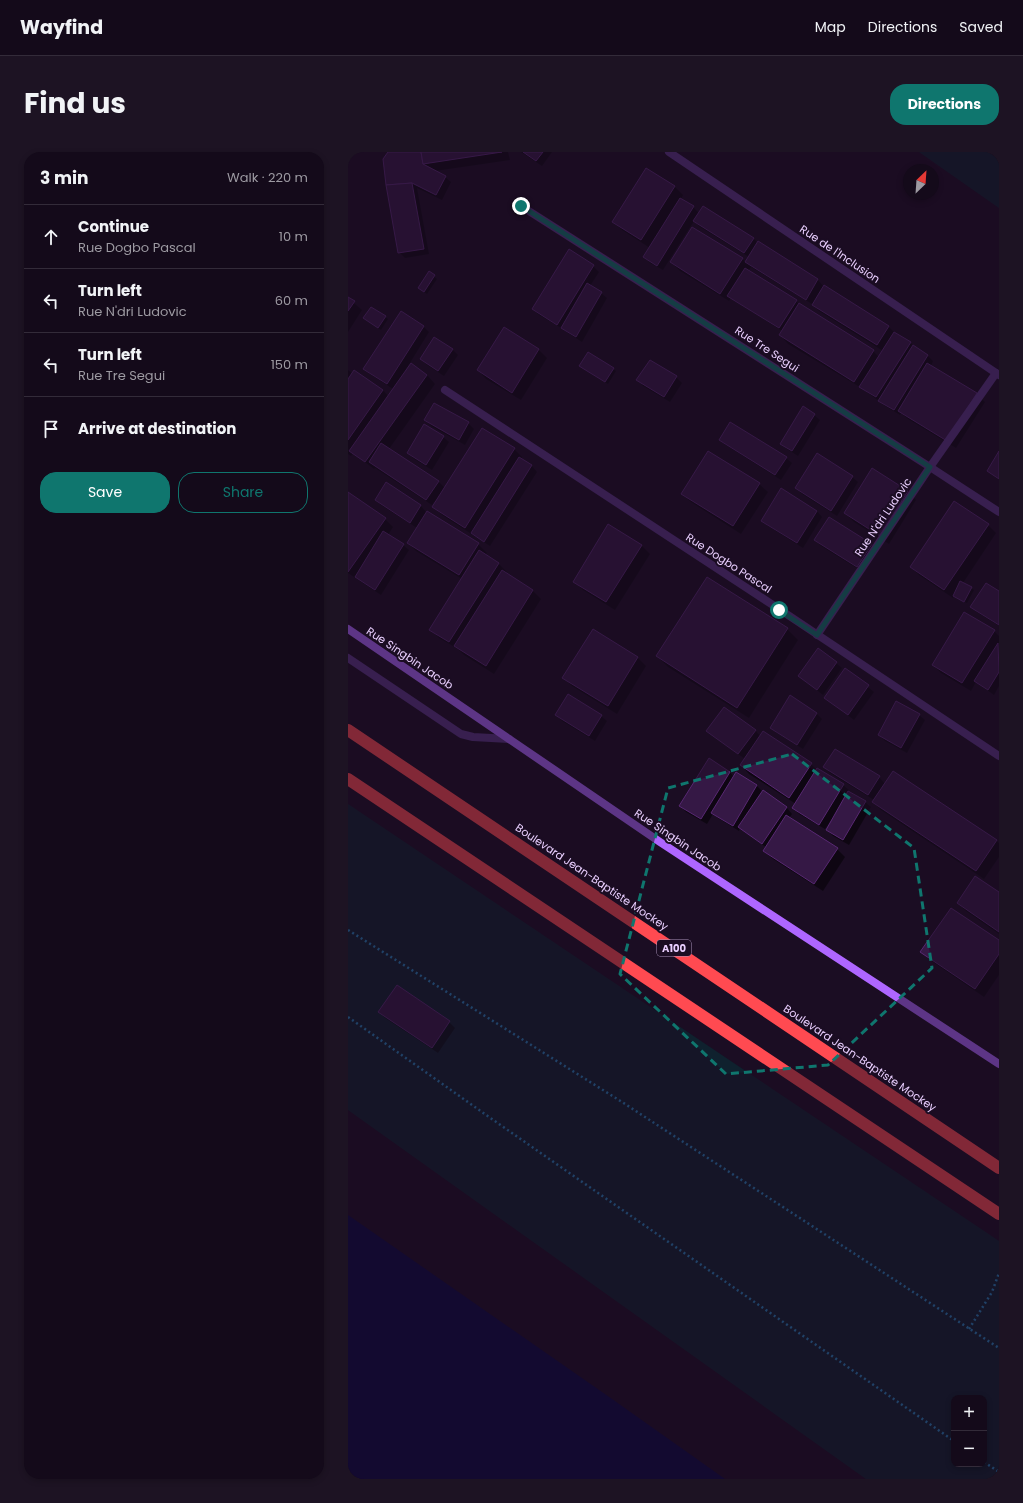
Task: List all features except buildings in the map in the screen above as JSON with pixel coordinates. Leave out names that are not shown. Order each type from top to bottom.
[{"type":"highway","name":"Boulevard Jean-Baptiste Mockey","points":[[348,730],[507,835],[999,1168]]},
{"type":"highway","points":[[348,780],[670,993],[999,1214]]},
{"type":"street","name":"Rue de l'Inclusion","points":[[669,152],[998,374]]},
{"type":"street","name":"Rue Tre Segui","points":[[521,206],[999,512]]},
{"type":"street","name":"Rue N'dri Ludovic","points":[[817,635],[930,467],[998,374]]},
{"type":"street","name":"Rue Dogbo Pascal","points":[[445,390],[999,756]]},
{"type":"street","name":"Rue Singbin Jacob","points":[[348,629],[667,846],[999,1064]]},
{"type":"street","points":[[348,658],[461,734],[473,737],[509,739]]},
{"type":"path","points":[[348,930],[628,1107],[999,1348]]},
{"type":"path","points":[[348,1017],[951,1439]]},
{"type":"path","points":[[969,1329],[992,1292],[999,1273]]},
{"type":"path","points":[[987,1464],[999,1472]]},
{"type":"highlighted area","points":[[792,754],[914,848],[932,968],[828,1065],[726,1074],[620,974],[668,788]]},
{"type":"shaded area","points":[[919,152],[999,152],[999,208],[939,166],[939,164],[936,164]]},
{"type":"shaded area","points":[[348,804],[999,1241],[999,1479],[866,1479],[348,1110]]},
{"type":"shaded area","points":[[348,1215],[612,1399],[725,1479],[348,1479]]},
{"type":"route","points":[[521,206],[930,467],[817,635],[779,610]]}]
